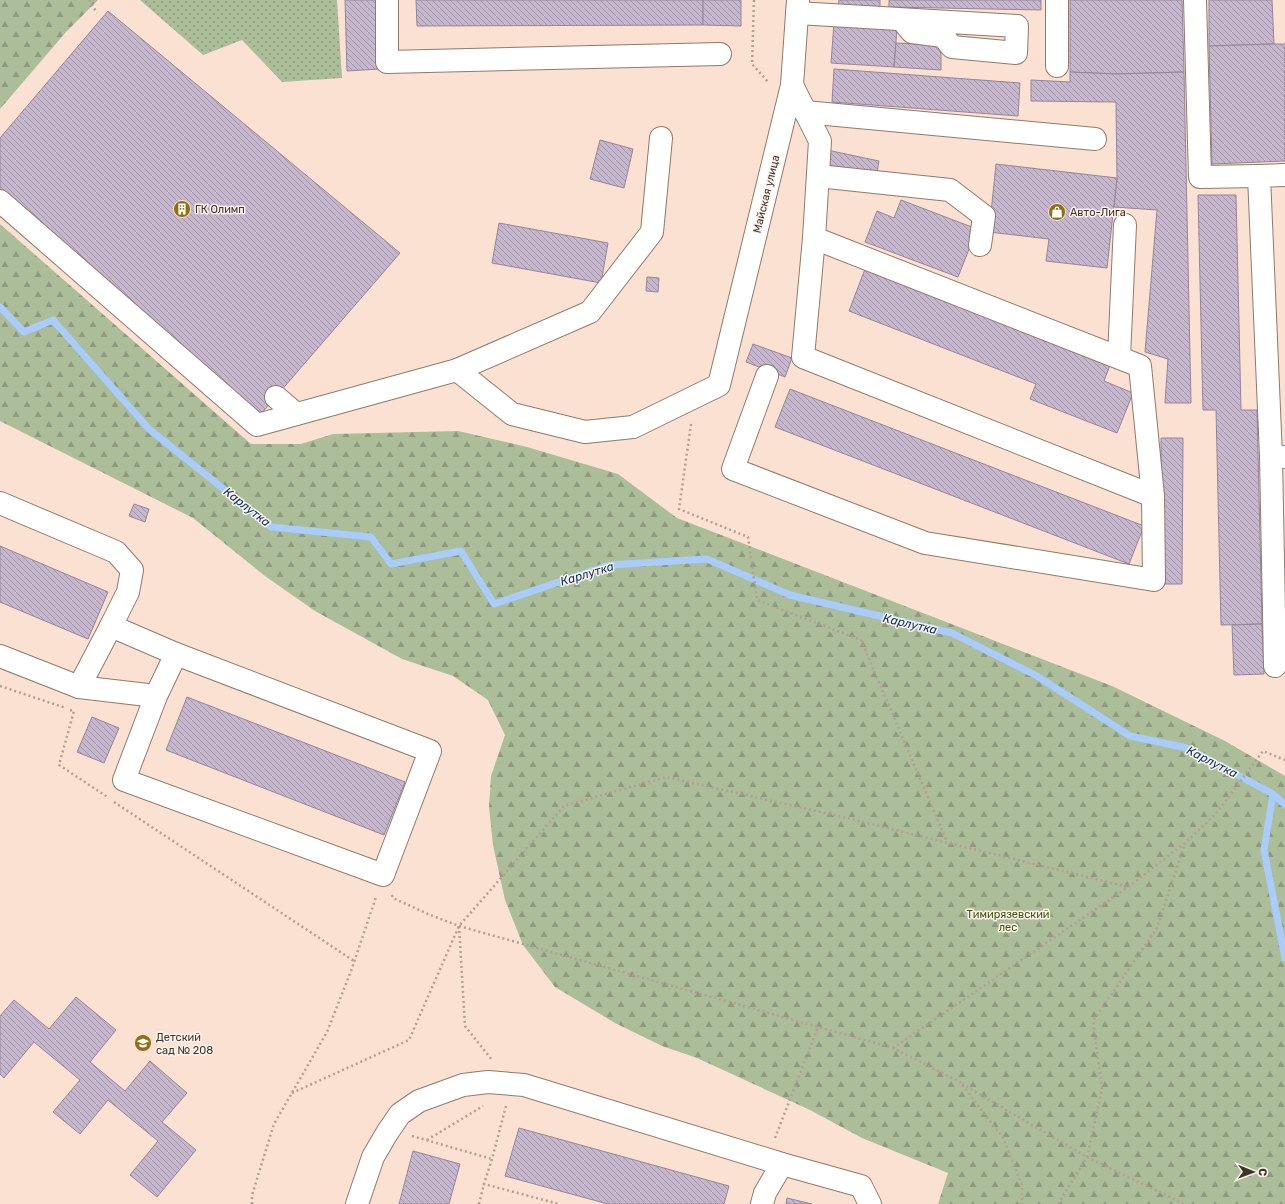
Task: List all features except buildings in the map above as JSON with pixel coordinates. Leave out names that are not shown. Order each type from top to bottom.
[{"type":"street","points":[[387,0],[387,62],[720,54]]},
{"type":"street","points":[[1057,0],[1057,66]]},
{"type":"street","points":[[1195,0],[1200,177],[1285,175]]},
{"type":"street","points":[[797,7],[902,20]]},
{"type":"street","name":"Майская улица","points":[[695,397],[720,386],[795,100],[797,7]]},
{"type":"street","points":[[795,100],[1095,139]]},
{"type":"street","points":[[795,100],[820,141],[814,238],[803,357],[1152,496]]},
{"type":"street","points":[[0,201],[257,425],[457,370],[590,312],[652,232],[661,138]]},
{"type":"street","points":[[818,176],[950,190],[984,216],[980,245]]},
{"type":"street","points":[[1259,176],[1278,457],[1274,666]]},
{"type":"street","points":[[1119,357],[1125,225]]},
{"type":"street","points":[[767,376],[733,469],[925,543],[1154,580],[1152,496],[1140,366],[814,238]]},
{"type":"street","points":[[457,370],[512,414],[585,432],[633,427],[695,397]]},
{"type":"street","points":[[276,397],[296,414]]},
{"type":"street","points":[[0,503],[116,552],[132,570],[128,592],[79,687]]},
{"type":"street","points":[[111,626],[176,654],[430,751],[383,875],[124,780],[156,696],[176,654]]},
{"type":"street","points":[[0,656],[79,687],[156,696]]},
{"type":"street","points":[[357,1204],[373,1157],[386,1133],[400,1114],[419,1101],[464,1085],[488,1082],[524,1085],[774,1161],[865,1195]]},
{"type":"street","points":[[762,1204],[774,1161]]},
{"type":"path","points":[[89,0],[97,13]]},
{"type":"path","points":[[754,0],[752,64],[795,100]]},
{"type":"path","points":[[695,397],[679,509],[748,537],[757,600],[861,640],[947,842]]},
{"type":"path","points":[[0,686],[74,711],[59,765],[354,961]]},
{"type":"path","points":[[893,1048],[1128,887],[1185,843],[1215,815],[1264,751],[1285,760]]},
{"type":"path","points":[[292,1093],[409,1040],[459,926],[564,806],[666,777],[827,813],[1128,887]]},
{"type":"path","points":[[1058,1204],[1087,1157],[1102,1089],[1093,1021],[1157,928],[1185,843]]},
{"type":"path","points":[[383,875],[393,898],[459,926],[893,1048],[960,1082],[1087,1157],[1184,1204]]},
{"type":"path","points":[[252,1204],[252,1196],[274,1124],[327,1032],[354,961],[383,875]]},
{"type":"path","points":[[459,926],[465,1026],[511,1084]]},
{"type":"path","points":[[774,1161],[818,1026]]},
{"type":"path","points":[[960,1082],[1003,1138],[1022,1185],[1022,1204]]},
{"type":"path","points":[[479,1204],[507,1104],[501,1103]]},
{"type":"path","points":[[427,1140],[484,1106]]},
{"type":"path","points":[[406,1135],[492,1159]]},
{"type":"path","points":[[484,1184],[559,1204]]},
{"type":"green space","points":[[0,0],[98,0],[66,32],[0,109]]},
{"type":"green space","points":[[140,0],[337,0],[342,78],[282,82],[242,40],[203,55]]},
{"type":"green space","name":"Тимирязевский лес","points":[[0,224],[251,444],[301,444],[333,434],[458,431],[527,447],[618,474],[677,518],[1112,686],[1225,741],[1285,776],[1285,1204],[938,1204],[948,1173],[862,1138],[810,1110],[697,1058],[662,1046],[615,1023],[555,987],[523,945],[505,900],[493,845],[489,807],[491,776],[505,735],[488,700],[453,676],[402,659],[315,611],[265,576],[193,518],[0,421]]},
{"type":"waterway","name":"Карлутка","points":[[0,307],[24,332],[53,320],[149,429],[271,527],[371,537],[391,564],[461,551],[494,604],[609,565],[707,559],[790,595],[952,633],[1037,676],[1130,736],[1187,748],[1273,794],[1285,805]]},
{"type":"waterway","points":[[1273,794],[1264,850],[1285,958]]},
{"type":"place","name":"ГК Олимп","points":[[182,209]]},
{"type":"place","name":"Авто-Лига","points":[[1057,212]]},
{"type":"place","name":"Детский сад № 208","points":[[143,1043]]}]
